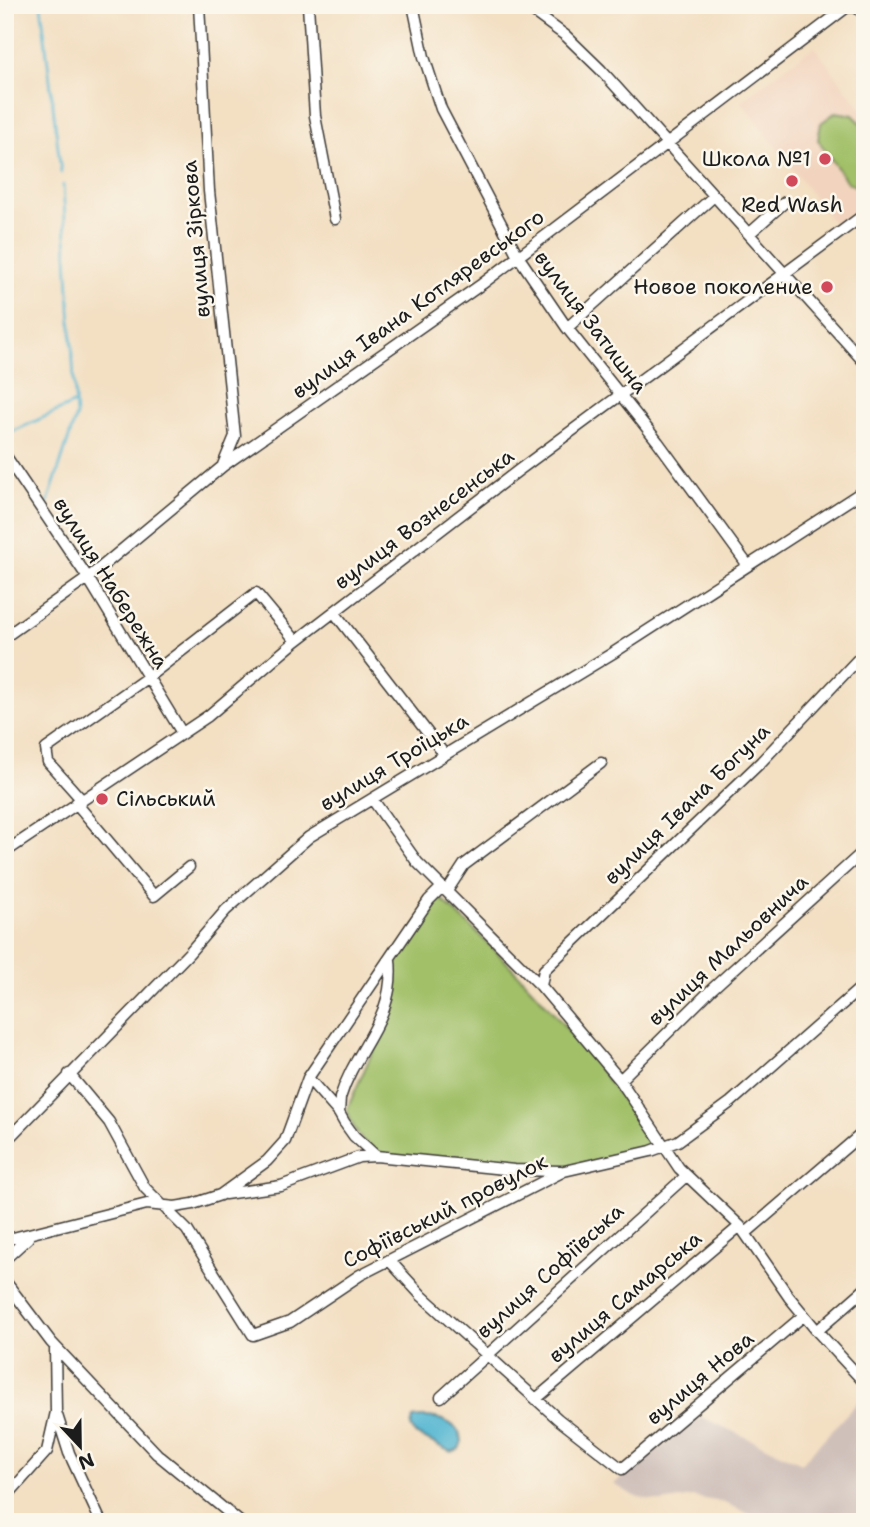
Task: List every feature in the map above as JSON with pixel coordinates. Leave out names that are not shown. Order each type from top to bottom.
[{"type":"street","name":"вулиця Зіркова","points":[[199,5],[209,191],[235,436],[223,466]]},
{"type":"street","points":[[308,5],[315,116],[335,219]]},
{"type":"street","name":"вулиця Затишна","points":[[413,5],[424,57],[441,109],[518,256],[567,328],[747,564]]},
{"type":"street","points":[[524,5],[584,53],[865,363]]},
{"type":"street","name":"вулиця Івана Котляревського","points":[[5,637],[88,578],[223,466],[518,256],[847,7],[856,7]]},
{"type":"street","points":[[856,7],[865,15]]},
{"type":"street","points":[[567,328],[714,196]]},
{"type":"street","points":[[749,234],[785,202]]},
{"type":"street","name":"вулиця Вознесенська","points":[[5,852],[229,699],[296,641],[519,470],[622,397],[865,214]]},
{"type":"street","points":[[235,436],[249,448]]},
{"type":"street","name":"вулиця Набережна","points":[[5,455],[88,578],[182,733]]},
{"type":"street","name":"вулиця Троїцька","points":[[5,1142],[190,953],[226,910],[325,825],[373,800],[612,653],[865,489]]},
{"type":"street","points":[[189,867],[155,896],[48,762],[46,749],[148,677],[256,593],[296,641]]},
{"type":"street","points":[[334,612],[444,754]]},
{"type":"street","name":"вулиця Івана Богуна","points":[[541,986],[544,970],[761,762],[865,652]]},
{"type":"street","points":[[220,1195],[282,1146],[308,1077],[429,900],[444,889],[464,865],[601,763]]},
{"type":"street","points":[[373,800],[417,862],[541,986],[620,1080],[686,1176],[743,1230],[803,1316],[865,1383]]},
{"type":"street","name":"вулиця Мальовнича","points":[[620,1080],[712,989],[865,850]]},
{"type":"street","points":[[339,1112],[346,1080],[376,1031],[385,1008],[392,983],[390,960]]},
{"type":"street","points":[[666,1147],[690,1134],[731,1102],[865,984]]},
{"type":"street","points":[[69,1074],[109,1122],[145,1188],[160,1205]]},
{"type":"street","points":[[308,1077],[339,1112],[354,1136],[376,1156]]},
{"type":"street","name":"вулиця Самарська","points":[[536,1399],[865,1131]]},
{"type":"street","name":"Софіївський провулок","points":[[160,1205],[187,1230],[253,1335],[295,1319],[360,1275],[564,1171],[666,1147]]},
{"type":"street","points":[[5,1240],[33,1235],[147,1203],[180,1206],[220,1195],[281,1186],[359,1157],[376,1156],[514,1170],[564,1171]]},
{"type":"street","name":"вулиця Софіївська","points":[[441,1397],[686,1176]]},
{"type":"street","points":[[5,1259],[19,1244],[33,1235]]},
{"type":"street","points":[[389,1260],[422,1296],[536,1399]]},
{"type":"street","points":[[5,1281],[55,1347],[157,1454],[240,1522]]},
{"type":"street","points":[[817,1331],[865,1289]]},
{"type":"street","name":"вулиця Нова","points":[[536,1399],[622,1469],[803,1316]]},
{"type":"street","points":[[5,1498],[47,1451],[56,1412],[55,1347]]},
{"type":"street","points":[[56,1412],[69,1453],[101,1522]]},
{"type":"street","points":[[47,1451],[57,1449],[69,1453]]},
{"type":"shaded area","name":"Школа №1","points":[[814,46],[865,114],[865,203],[835,225],[741,101]]},
{"type":"shaded area","points":[[865,1394],[865,1522],[768,1522],[722,1502],[692,1497],[662,1502],[636,1497],[614,1484],[701,1417],[802,1463]]},
{"type":"green space","points":[[836,112],[853,115],[865,127],[865,191],[847,182],[818,140],[821,123]]},
{"type":"green space","points":[[439,897],[527,983],[579,1043],[651,1143],[650,1153],[562,1174],[384,1156],[360,1137],[347,1109],[388,1017],[395,993],[394,962],[419,921]]},
{"type":"water","points":[[413,1418],[440,1419],[452,1425],[462,1441],[459,1449],[451,1452],[415,1434],[411,1427]]},
{"type":"waterway","points":[[41,5],[61,173]]},
{"type":"waterway","points":[[48,502],[76,416],[63,185]]},
{"type":"waterway","points":[[5,435],[75,403]]},
{"type":"place","name":"Школа №1","points":[[825,159]]},
{"type":"place","name":"Red Wash","points":[[792,181]]},
{"type":"place","name":"Новое поколение","points":[[827,287]]},
{"type":"place","name":"Сільський","points":[[102,799]]}]
